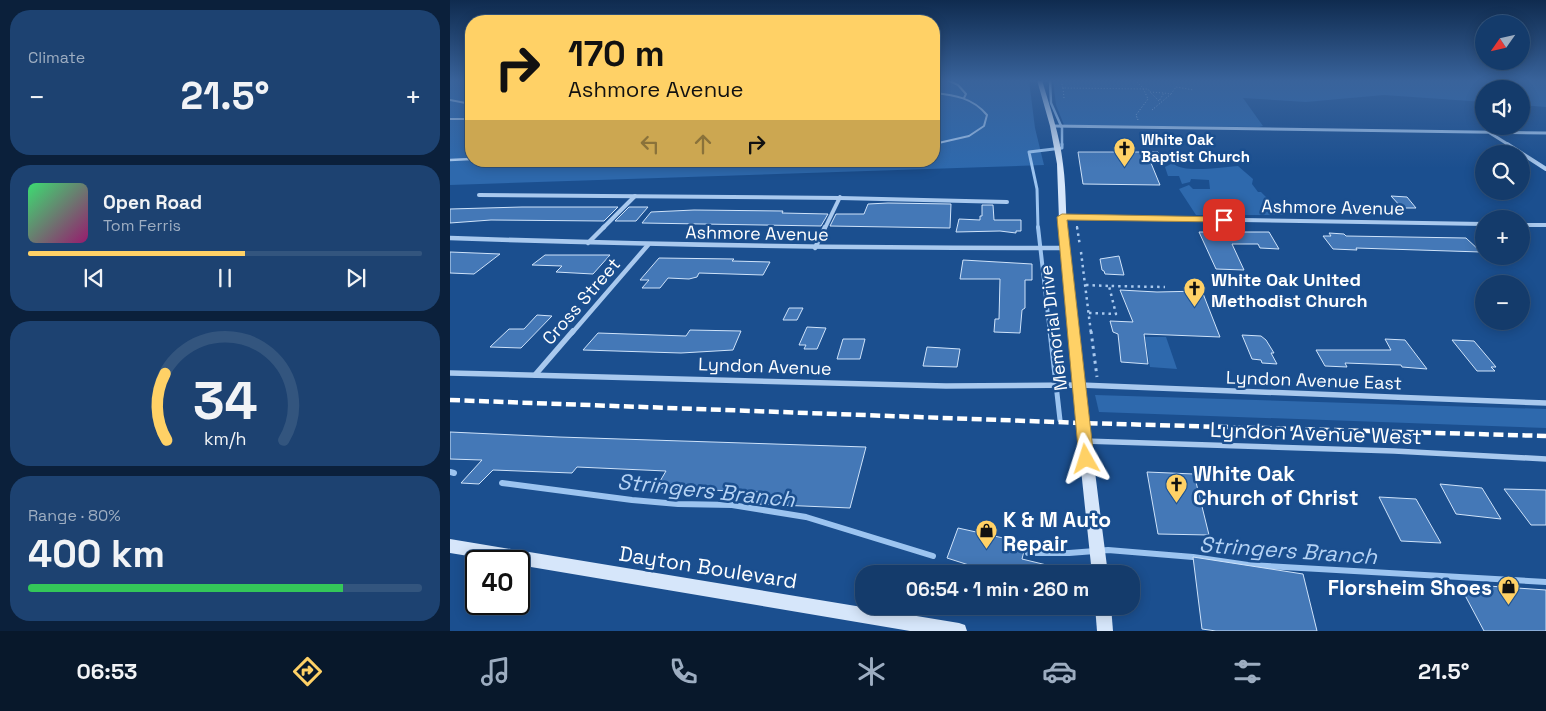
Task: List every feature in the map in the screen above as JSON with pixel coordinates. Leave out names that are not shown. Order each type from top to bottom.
[{"type":"street","name":"Memorial Drive","points":[[1048,109],[1060,164],[1064,248],[1099,565]]},
{"type":"street","points":[[1053,126],[1475,133]]},
{"type":"street","points":[[1530,133],[1546,133]]},
{"type":"street","points":[[1493,135],[1546,169]]},
{"type":"street","points":[[479,195],[840,197],[1007,202]]},
{"type":"street","points":[[588,243],[636,196]]},
{"type":"street","points":[[815,248],[840,197]]},
{"type":"street","name":"Ashmore Avenue","points":[[1062,217],[1475,224]]},
{"type":"street","points":[[1530,225],[1546,225]]},
{"type":"street","name":"Ashmore Avenue","points":[[450,238],[648,245],[815,248],[1064,248]]},
{"type":"street","name":"Cross Street","points":[[534,375],[648,245]]},
{"type":"street","name":"Lyndon Avenue","points":[[450,373],[946,386],[1080,386]]},
{"type":"street","name":"Lyndon Avenue East","points":[[1080,386],[1546,403]]},
{"type":"street","name":"Lyndon Avenue West","points":[[1084,441],[1394,451],[1546,459]]},
{"type":"street","name":"Dayton Boulevard","points":[[450,546],[925,628],[959,631]]},
{"type":"street","points":[[1104,615],[1105,631]]},
{"type":"lane","points":[[940,143],[969,136],[984,126],[987,115],[983,109]]},
{"type":"lane","points":[[450,119],[465,119]]},
{"type":"lane","points":[[450,160],[465,159]]},
{"type":"path","points":[[1139,121],[1136,115],[1140,109]]},
{"type":"path","points":[[1076,222],[1080,246]]},
{"type":"path","points":[[1081,252],[1097,377]]},
{"type":"path","points":[[1085,285],[1165,287]]},
{"type":"path","points":[[1089,313],[1116,314],[1109,286]]},
{"type":"shaded area","points":[[450,109],[465,109],[465,167],[940,167],[940,109],[1033,109],[1044,165],[450,185]]},
{"type":"shaded area","points":[[1058,109],[1251,109],[1263,126],[1064,125]]},
{"type":"shaded area","points":[[1173,163],[1185,168],[1194,169],[1238,166],[1253,179],[1252,184],[1258,192],[1261,192],[1284,215],[1196,215],[1179,189],[1189,185],[1193,189],[1210,189],[1209,180],[1191,179],[1190,182],[1182,184],[1179,176],[1168,176],[1165,167]]},
{"type":"shaded area","points":[[1145,337],[1166,337],[1177,369],[1150,367]]},
{"type":"shaded area","points":[[1095,395],[1546,409],[1546,428],[1099,412]]},
{"type":"building","points":[[1078,152],[1158,152],[1164,164],[1151,163],[1160,185],[1083,184]]},
{"type":"building","points":[[1391,196],[1407,197],[1416,208],[1402,208]]},
{"type":"building","points":[[868,204],[951,204],[950,228],[830,226],[836,214],[864,214]]},
{"type":"building","points":[[982,205],[993,205],[994,220],[1021,220],[1021,231],[1016,231],[1016,233],[1000,231],[956,232],[959,219],[980,220]]},
{"type":"building","points":[[618,207],[604,221],[491,220],[450,223],[450,209]]},
{"type":"building","points":[[629,207],[648,207],[636,221],[615,221]]},
{"type":"building","points":[[694,210],[783,211],[782,213],[828,214],[821,226],[642,223],[651,212]]},
{"type":"building","points":[[1199,232],[1269,232],[1279,249],[1260,248],[1258,244],[1232,244],[1244,270],[1216,269]]},
{"type":"building","points":[[1329,233],[1344,234],[1346,236],[1466,238],[1475,246],[1475,252],[1333,249],[1323,236],[1331,236]]},
{"type":"building","points":[[450,252],[500,254],[474,274],[450,273]]},
{"type":"building","points":[[545,255],[610,255],[593,274],[556,272],[562,266],[532,265]]},
{"type":"building","points":[[1119,256],[1124,275],[1105,274],[1102,270],[1100,259]]},
{"type":"building","points":[[659,258],[734,259],[732,261],[770,262],[763,275],[699,273],[697,277],[689,279],[668,278],[660,288],[642,288],[649,280],[640,280]]},
{"type":"building","points":[[963,260],[1032,264],[1032,280],[1025,280],[1025,308],[1022,310],[1020,333],[994,332],[995,319],[999,319],[1000,279],[960,279]]},
{"type":"building","name":"White Oak United Methodist Church","points":[[1120,290],[1157,292],[1202,291],[1220,337],[1144,334],[1148,364],[1121,362],[1118,334],[1113,332],[1110,321],[1133,322]]},
{"type":"building","points":[[789,308],[803,308],[797,320],[783,320]]},
{"type":"building","points":[[537,315],[552,316],[521,348],[490,347],[509,329],[524,329]]},
{"type":"building","points":[[807,327],[826,328],[817,349],[804,349],[806,345],[799,345]]},
{"type":"building","points":[[690,330],[741,331],[733,350],[681,353],[583,350],[598,333],[686,336]]},
{"type":"building","points":[[1242,335],[1261,336],[1266,340],[1274,353],[1271,353],[1277,364],[1262,363],[1261,360],[1252,359]]},
{"type":"building","points":[[843,339],[865,339],[860,359],[837,359]]},
{"type":"building","points":[[1385,339],[1405,340],[1427,369],[1402,367],[1401,365],[1345,363],[1347,367],[1325,366],[1316,350],[1391,350]]},
{"type":"building","points":[[1452,340],[1474,341],[1496,367],[1491,367],[1495,371],[1477,371]]},
{"type":"building","points":[[927,347],[960,349],[957,367],[923,366]]},
{"type":"building","points":[[450,432],[866,447],[850,508],[756,504],[760,492],[656,488],[666,471],[577,467],[572,473],[493,470],[479,484],[461,483],[482,460],[450,459]]},
{"type":"building","name":"White Oak Church of Christ","points":[[1147,472],[1194,474],[1209,535],[1158,534]]},
{"type":"building","points":[[1440,484],[1482,488],[1501,519],[1456,514]]},
{"type":"building","points":[[1504,489],[1546,490],[1546,525],[1531,525]]},
{"type":"building","points":[[1379,497],[1416,499],[1441,543],[1401,541]]},
{"type":"building","name":"K & M Auto Repair","points":[[958,528],[1026,543],[1022,559],[1047,565],[969,565],[947,558]]},
{"type":"building","points":[[1193,557],[1303,574],[1317,631],[1216,631],[1202,629]]},
{"type":"building","name":"Florsheim Shoes","points":[[1459,584],[1546,590],[1546,631],[1484,631]]},
{"type":"waterway","points":[[1038,228],[1037,189],[1029,152],[1062,148],[1062,128],[1054,109]]},
{"type":"waterway","points":[[1038,227],[1050,333]]},
{"type":"waterway","points":[[1050,331],[1060,420]]},
{"type":"waterway","name":"Stringers Branch","points":[[450,472],[454,473]]},
{"type":"waterway","name":"Stringers Branch","points":[[502,483],[632,500],[678,504],[732,505],[806,517],[933,556]]},
{"type":"waterway","name":"Stringers Branch","points":[[1028,553],[1069,553],[1108,550],[1193,557],[1248,565],[1546,582]]},
{"type":"railway","points":[[450,400],[1083,423],[1546,436]]},
{"type":"place","name":"White Oak Baptist Church","points":[[1125,167]]},
{"type":"place","name":"White Oak United Methodist Church","points":[[1195,308]]},
{"type":"place","name":"White Oak Church of Christ","points":[[1177,504]]},
{"type":"place","name":"K & M Auto Repair","points":[[987,550]]},
{"type":"place","name":"Florsheim Shoes","points":[[1508,606]]},
{"type":"route","points":[[1086,459],[1062,217],[1224,220]]}]
